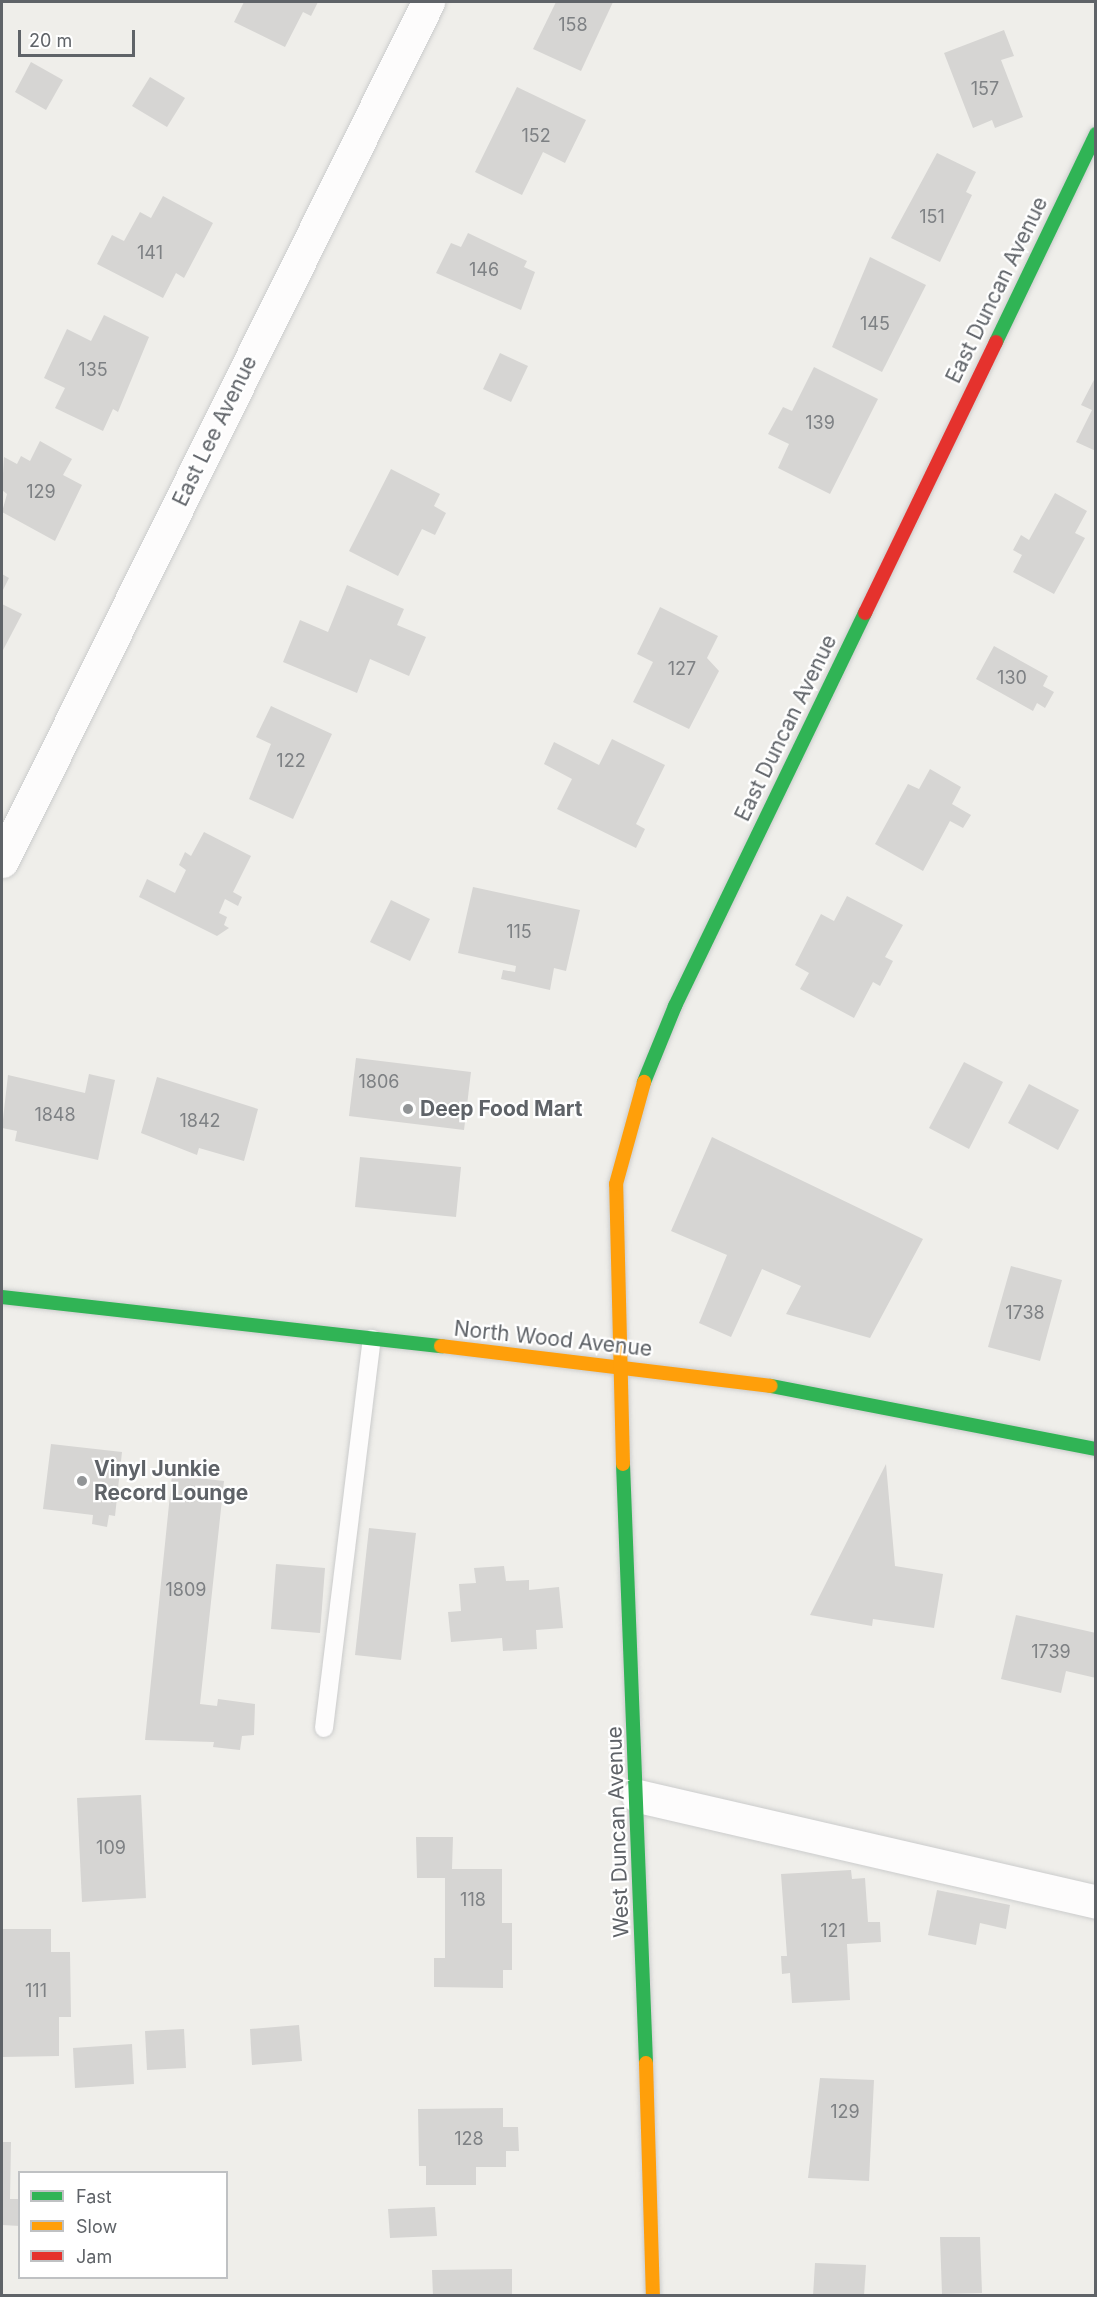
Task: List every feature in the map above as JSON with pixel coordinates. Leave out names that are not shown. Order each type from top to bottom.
[{"type":"street","name":"East Lee Avenue","points":[[2,861],[428,2]]},
{"type":"street","name":"East Duncan Avenue","points":[[617,1367],[616,1184],[640,1093],[675,1006],[1095,134]]},
{"type":"street","name":"North Wood Avenue","points":[[2,1297],[617,1367],[863,1400],[1095,1449]]},
{"type":"street","name":"West Duncan Avenue","points":[[617,1367],[638,1796],[652,2295]]},
{"type":"street","points":[[638,1796],[1095,1902]]},
{"type":"lane","points":[[324,1728],[372,1339]]},
{"type":"building","points":[[244,2],[318,2],[311,16],[303,12],[285,47],[234,22]]},
{"type":"building","points":[[556,2],[613,2],[581,71],[533,49]]},
{"type":"building","points":[[1004,30],[1014,56],[1001,60],[1023,117],[995,128],[992,120],[973,128],[944,53]]},
{"type":"building","points":[[31,62],[63,80],[46,110],[15,92]]},
{"type":"building","points":[[150,77],[185,98],[167,127],[132,106]]},
{"type":"building","points":[[517,87],[586,120],[565,163],[543,152],[522,195],[475,172]]},
{"type":"building","points":[[937,153],[976,172],[966,192],[972,195],[940,262],[891,238]]},
{"type":"building","points":[[163,196],[213,223],[184,278],[176,273],[163,298],[97,264],[112,235],[124,241],[140,212],[151,218]]},
{"type":"building","points":[[468,233],[527,261],[524,267],[535,272],[521,310],[436,273],[451,243],[461,247]]},
{"type":"building","points":[[870,257],[926,285],[882,372],[832,347]]},
{"type":"building","points":[[104,315],[149,337],[118,412],[113,409],[103,431],[55,408],[65,388],[44,378],[67,329],[91,341]]},
{"type":"building","points":[[500,353],[528,366],[511,402],[483,389]]},
{"type":"building","points":[[814,367],[878,399],[830,494],[778,468],[789,444],[768,434],[783,407],[792,411]]},
{"type":"building","points":[[1096,376],[1096,451],[1076,442],[1092,410],[1081,405]]},
{"type":"building","points":[[40,441],[72,459],[63,475],[82,485],[55,541],[2,512],[7,494],[2,490],[4,457],[17,464],[21,456],[30,461]]},
{"type":"building","points":[[391,469],[440,494],[434,506],[446,513],[435,535],[422,529],[398,576],[349,551]]},
{"type":"building","points":[[1055,493],[1087,511],[1075,533],[1085,538],[1054,594],[1013,572],[1022,555],[1013,550],[1021,535],[1029,540]]},
{"type":"building","points":[[2,574],[9,578],[2,592]]},
{"type":"building","points":[[347,585],[404,609],[397,625],[426,637],[409,676],[370,659],[357,693],[283,662],[300,620],[328,632]]},
{"type":"building","points":[[2,604],[22,614],[2,652]]},
{"type":"building","points":[[660,607],[718,636],[707,658],[719,671],[689,729],[633,702],[653,662],[637,654]]},
{"type":"building","points":[[994,646],[1048,676],[1043,686],[1054,692],[1045,708],[1037,703],[1033,711],[976,679]]},
{"type":"building","points":[[271,706],[332,734],[293,819],[249,799],[271,744],[256,737]]},
{"type":"building","points":[[612,739],[665,765],[636,824],[645,829],[636,848],[557,809],[572,779],[544,764],[554,742],[599,765]]},
{"type":"building","points":[[930,769],[961,787],[952,804],[971,815],[963,828],[950,821],[923,871],[875,844],[908,784],[919,789]]},
{"type":"building","points":[[204,832],[251,856],[233,892],[242,897],[238,906],[225,899],[219,913],[227,917],[224,925],[229,928],[217,936],[139,897],[147,879],[175,893],[186,870],[179,865],[185,852],[191,856]]},
{"type":"building","points":[[473,887],[580,910],[566,971],[554,968],[550,990],[501,979],[503,970],[515,972],[516,966],[458,953]]},
{"type":"building","points":[[847,896],[903,925],[885,957],[893,961],[880,986],[873,982],[854,1018],[800,989],[809,973],[795,965],[821,914],[834,921]]},
{"type":"building","points":[[391,900],[430,919],[410,961],[370,942]]},
{"type":"building","points":[[356,1058],[471,1072],[464,1130],[349,1116]]},
{"type":"building","points":[[964,1062],[1003,1082],[969,1149],[929,1128]]},
{"type":"building","points":[[89,1074],[115,1080],[98,1160],[15,1141],[17,1131],[2,1128],[8,1075],[85,1093]]},
{"type":"building","points":[[157,1077],[258,1109],[244,1161],[199,1148],[197,1155],[141,1133]]},
{"type":"building","points":[[1029,1084],[1079,1110],[1058,1150],[1008,1123]]},
{"type":"building","points":[[712,1137],[923,1239],[870,1338],[786,1314],[801,1286],[762,1269],[731,1337],[699,1323],[727,1255],[671,1231]]},
{"type":"building","points":[[360,1157],[461,1167],[456,1217],[355,1207]]},
{"type":"building","points":[[1011,1266],[1062,1280],[1040,1361],[988,1347]]},
{"type":"building","name":"Vinyl Junkie Record Lounge","points":[[51,1444],[122,1452],[115,1516],[109,1515],[107,1527],[92,1524],[93,1515],[43,1509]]},
{"type":"building","points":[[886,1464],[895,1566],[943,1574],[934,1628],[873,1619],[872,1626],[810,1615]]},
{"type":"building","points":[[172,1475],[224,1481],[200,1704],[217,1706],[218,1699],[255,1704],[254,1735],[242,1736],[240,1750],[213,1747],[214,1742],[145,1740]]},
{"type":"building","points":[[369,1528],[416,1533],[401,1660],[355,1655]]},
{"type":"building","points":[[276,1564],[325,1568],[320,1633],[271,1629]]},
{"type":"building","points":[[504,1566],[506,1581],[529,1580],[529,1590],[559,1587],[563,1628],[536,1630],[537,1649],[503,1651],[502,1638],[451,1642],[448,1612],[461,1611],[459,1584],[476,1583],[474,1568]]},
{"type":"building","points":[[1016,1615],[1096,1633],[1096,1678],[1066,1671],[1061,1693],[1001,1679]]},
{"type":"building","points":[[141,1795],[146,1898],[82,1902],[77,1798]]},
{"type":"building","points":[[416,1837],[453,1837],[452,1869],[502,1869],[502,1923],[512,1923],[512,1970],[503,1970],[503,1988],[434,1987],[434,1958],[445,1958],[445,1878],[417,1878]]},
{"type":"building","points":[[851,1870],[852,1879],[865,1878],[868,1922],[880,1922],[881,1942],[847,1944],[850,2000],[792,2003],[790,1973],[782,1974],[781,1956],[787,1956],[781,1874]]},
{"type":"building","points":[[937,1890],[1010,1905],[1006,1929],[980,1923],[976,1945],[928,1935]]},
{"type":"building","points":[[2,1929],[51,1929],[51,1952],[70,1952],[71,2017],[59,2017],[59,2056],[2,2057]]},
{"type":"building","points":[[299,2025],[302,2061],[252,2065],[250,2029]]},
{"type":"building","points":[[184,2029],[186,2068],[147,2070],[145,2031]]},
{"type":"building","points":[[132,2044],[134,2084],[75,2088],[73,2048]]},
{"type":"building","points":[[820,2078],[874,2080],[869,2181],[808,2178]]},
{"type":"building","points":[[503,2108],[503,2127],[518,2127],[519,2151],[506,2151],[506,2167],[476,2167],[476,2185],[426,2185],[426,2166],[419,2166],[418,2109]]},
{"type":"building","points":[[2,2142],[11,2142],[10,2199],[18,2199],[18,2226],[2,2225]]},
{"type":"building","points":[[435,2207],[437,2236],[390,2238],[388,2209]]},
{"type":"building","points":[[940,2237],[980,2237],[982,2293],[942,2294]]},
{"type":"building","points":[[815,2263],[866,2265],[864,2296],[813,2296]]},
{"type":"building","points":[[512,2269],[512,2296],[433,2296],[432,2270]]},
{"type":"traffic: fast","points":[[996,342],[1096,134]]},
{"type":"traffic: fast","points":[[644,1082],[675,1006],[865,613]]},
{"type":"traffic: fast","points":[[2,1297],[441,1346]]},
{"type":"traffic: fast","points":[[771,1386],[1096,1449]]},
{"type":"traffic: fast","points":[[623,1464],[646,2063]]},
{"type":"traffic: slow","points":[[623,1464],[616,1184],[644,1082]]},
{"type":"traffic: slow","points":[[441,1346],[771,1386]]},
{"type":"traffic: slow","points":[[646,2063],[653,2296]]},
{"type":"traffic: jam","points":[[865,613],[996,342]]},
{"type":"place","name":"Deep Food Mart","points":[[408,1109]]},
{"type":"place","name":"Vinyl Junkie Record Lounge","points":[[82,1481]]}]
